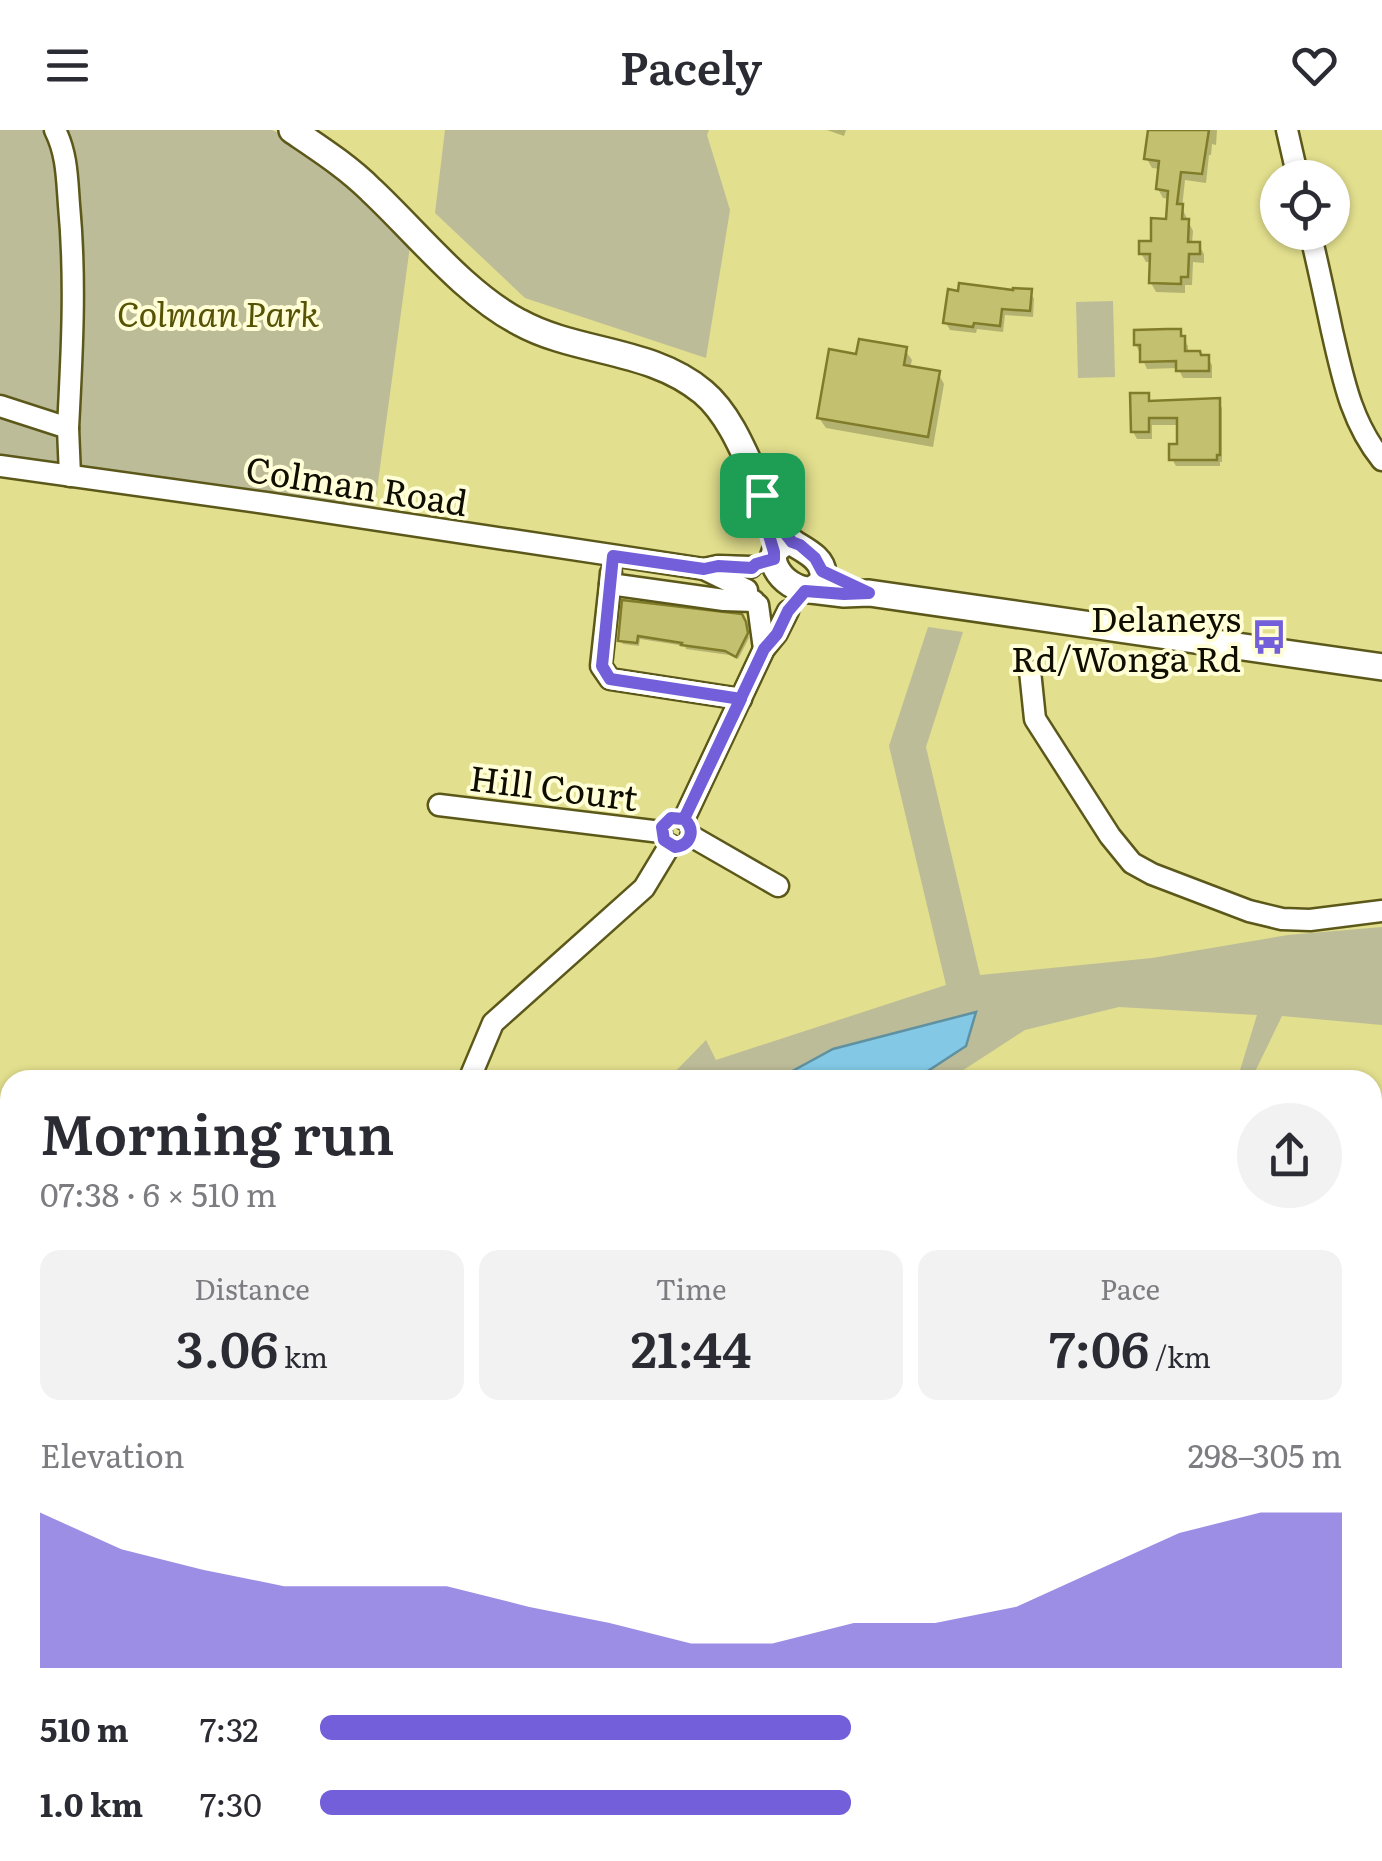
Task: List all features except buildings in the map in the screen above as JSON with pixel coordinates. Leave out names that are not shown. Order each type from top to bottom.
[{"type":"main road","points":[[292,130],[367,186],[449,268],[517,322],[544,334],[662,367],[707,395],[725,419],[762,495],[773,555],[788,584],[806,591],[869,593],[1382,667]]},
{"type":"main road","points":[[773,555],[808,550],[806,591]]},
{"type":"street","points":[[55,130],[64,148],[72,230],[70,476]]},
{"type":"street","points":[[1288,130],[1294,160]]},
{"type":"street","points":[[1314,250],[1345,390],[1355,419],[1382,460]]},
{"type":"street","points":[[0,406],[68,428]]},
{"type":"street","name":"Colman Road","points":[[0,466],[704,569],[773,555]]},
{"type":"street","points":[[764,649],[746,578],[773,555]]},
{"type":"street","points":[[613,556],[602,666],[610,679],[741,699]]},
{"type":"street","name":"Colman Road","points":[[704,569],[753,599]]},
{"type":"street","points":[[610,584],[724,600],[753,599],[772,612],[806,591]]},
{"type":"street","points":[[473,1070],[493,1023],[644,888],[666,839],[680,846],[764,649],[806,591]]},
{"type":"street","points":[[1030,671],[1035,719],[1110,836],[1132,863],[1249,911],[1282,919],[1310,920],[1382,911]]},
{"type":"street","name":"Hill Court","points":[[439,805],[666,839]]},
{"type":"street","points":[[688,828],[778,886]]},
{"type":"green space","name":"Colman Park","points":[[0,130],[272,130],[339,162],[410,246],[373,519],[0,465]]},
{"type":"green space","points":[[445,130],[709,130],[707,135],[730,210],[706,358],[525,298],[435,213]]},
{"type":"green space","points":[[1113,301],[1115,377],[1078,378],[1076,302]]},
{"type":"green space","points":[[928,627],[963,632],[926,747],[980,975],[1152,958],[1288,935],[1382,927],[1382,1025],[1282,1016],[1256,1070],[1240,1070],[1257,1015],[1119,1007],[1025,1030],[963,1070],[677,1070],[706,1040],[716,1060],[946,985],[889,746]]},
{"type":"water","points":[[976,1012],[966,1046],[929,1070],[794,1070],[833,1049]]},
{"type":"place","name":"Delaneys Rd/Wonga Rd","points":[[1269,637]]},
{"type":"route","points":[[762,495],[774,559],[752,568],[704,569],[613,556],[602,666],[610,679],[741,699],[684,819],[691,827],[691,836],[685,844],[670,846],[662,836],[664,823],[671,818],[684,819],[764,649],[788,611],[805,591],[869,593],[822,571],[815,558],[792,542],[762,495]]}]
